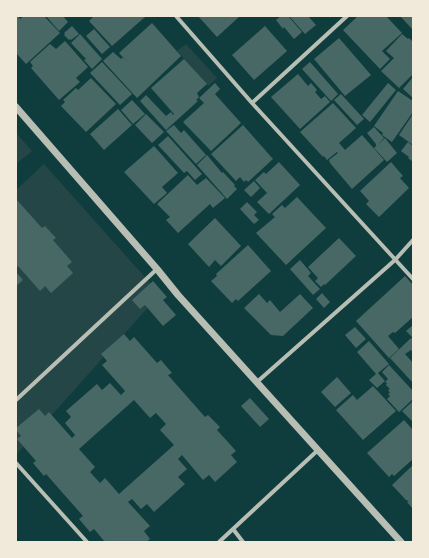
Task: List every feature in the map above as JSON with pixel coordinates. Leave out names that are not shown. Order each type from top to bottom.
[{"type":"street","points":[[176,16],[252,103],[413,279]]},
{"type":"street","points":[[252,103],[347,16]]},
{"type":"street","points":[[16,107],[178,294],[400,542]]},
{"type":"street","points":[[257,382],[395,260],[413,240]]},
{"type":"street","points":[[16,400],[157,268]]},
{"type":"street","points":[[219,542],[318,450]]},
{"type":"street","points":[[16,464],[87,542]]},
{"type":"street","points":[[232,529],[244,542]]},
{"type":"shaded area","points":[[186,44],[217,78],[208,86],[177,51]]},
{"type":"shaded area","points":[[16,133],[32,151],[16,164]]},
{"type":"shaded area","points":[[44,164],[160,294],[16,455],[16,190]]},
{"type":"building","points":[[18,16],[20,19],[24,16],[44,16],[60,33],[26,64],[16,53],[16,17]]},
{"type":"building","points":[[46,16],[63,16],[68,22],[59,31]]},
{"type":"building","points":[[94,16],[145,17],[112,46],[89,21]]},
{"type":"building","points":[[198,16],[240,16],[217,37]]},
{"type":"building","points":[[281,16],[288,16],[302,32],[294,39],[276,20]]},
{"type":"building","points":[[289,16],[308,16],[316,25],[305,34]]},
{"type":"building","points":[[358,16],[386,16],[402,33],[382,51],[390,59],[380,69],[343,30]]},
{"type":"building","points":[[400,16],[413,16],[413,30]]},
{"type":"building","points":[[152,23],[181,56],[137,98],[103,61],[113,52],[121,59],[123,57],[119,53]]},
{"type":"building","points":[[72,26],[79,34],[69,40],[64,33]]},
{"type":"building","points":[[265,26],[287,51],[254,80],[232,55]]},
{"type":"building","points":[[94,29],[110,47],[102,54],[86,36]]},
{"type":"building","points":[[80,34],[102,59],[92,69],[84,60],[86,59],[71,43]]},
{"type":"building","points":[[402,34],[413,42],[413,74],[399,88],[381,71],[394,58],[386,51]]},
{"type":"building","points":[[339,38],[371,75],[345,96],[314,59]]},
{"type":"building","points":[[65,41],[88,67],[76,78],[80,82],[59,100],[31,68],[33,66],[30,62],[50,44],[56,49]]},
{"type":"building","points":[[184,59],[207,84],[197,93],[199,97],[196,100],[198,101],[166,130],[140,101],[146,95],[166,116],[171,112],[173,115],[174,114],[151,88]]},
{"type":"building","points":[[102,62],[132,94],[120,105],[90,73]]},
{"type":"building","points":[[310,62],[338,94],[331,101],[302,69]]},
{"type":"building","points":[[298,74],[308,86],[311,83],[317,90],[315,92],[321,99],[325,96],[330,102],[300,129],[271,97]]},
{"type":"building","points":[[413,77],[413,98],[403,89]]},
{"type":"building","points":[[91,78],[116,104],[86,132],[61,106],[65,102],[63,100],[76,88],[78,90]]},
{"type":"building","points":[[215,83],[220,89],[215,94],[241,123],[211,151],[183,122],[204,103],[199,98]]},
{"type":"building","points":[[388,83],[396,90],[370,122],[362,115]]},
{"type":"building","points":[[398,91],[413,101],[413,112],[392,142],[382,135],[383,133],[374,126]]},
{"type":"building","points":[[341,94],[364,119],[357,125],[334,100]]},
{"type":"building","points":[[132,100],[145,114],[133,124],[121,110]]},
{"type":"building","points":[[333,103],[356,128],[339,143],[345,150],[362,135],[384,160],[352,189],[330,163],[329,160],[338,153],[337,152],[327,160],[300,132]]},
{"type":"building","points":[[118,109],[132,125],[104,150],[90,134]]},
{"type":"building","points":[[146,114],[164,132],[152,143],[135,125]]},
{"type":"building","points":[[413,114],[413,145],[399,135]]},
{"type":"building","points":[[174,125],[181,133],[184,130],[206,155],[196,164],[166,131]]},
{"type":"building","points":[[243,125],[273,159],[248,182],[246,180],[244,182],[240,177],[236,181],[211,154]]},
{"type":"building","points":[[374,127],[384,138],[378,145],[385,138],[397,153],[387,162],[374,148],[376,144],[367,133]]},
{"type":"building","points":[[168,136],[202,174],[195,180],[187,171],[184,173],[158,145]]},
{"type":"building","points":[[408,142],[413,146],[413,162],[401,151]]},
{"type":"building","points":[[154,146],[178,173],[162,187],[167,193],[154,204],[124,172]]},
{"type":"building","points":[[207,155],[237,189],[227,199],[197,165]]},
{"type":"building","points":[[279,162],[300,185],[269,214],[257,202],[267,193],[255,180],[264,172],[266,174]]},
{"type":"building","points":[[391,162],[403,176],[400,178],[409,188],[379,217],[366,204],[369,201],[360,191]]},
{"type":"building","points":[[188,175],[197,185],[206,178],[225,198],[213,208],[210,204],[178,233],[166,220],[170,217],[157,204]]},
{"type":"building","points":[[254,181],[260,188],[251,197],[244,190]]},
{"type":"building","points":[[297,197],[326,228],[286,265],[256,233],[275,217],[272,214],[282,205],[285,208]]},
{"type":"building","points":[[16,199],[42,228],[45,226],[56,238],[53,240],[72,262],[67,266],[73,273],[51,293],[45,286],[40,291],[18,266],[16,268]]},
{"type":"building","points":[[247,202],[257,212],[254,215],[259,220],[254,224],[240,209]]},
{"type":"building","points":[[215,218],[241,246],[221,266],[215,260],[209,267],[188,244]]},
{"type":"building","points":[[339,238],[356,256],[321,287],[315,281],[318,278],[308,267]]},
{"type":"building","points":[[248,245],[271,271],[238,301],[236,299],[232,303],[211,281],[217,276],[216,274]]},
{"type":"building","points":[[300,260],[311,273],[308,276],[320,289],[313,295],[290,269]]},
{"type":"building","points":[[16,272],[23,280],[16,286]]},
{"type":"building","points":[[405,276],[413,285],[413,317],[395,333],[393,332],[388,336],[399,349],[389,358],[356,321]]},
{"type":"building","points":[[153,281],[167,297],[163,300],[176,315],[163,326],[145,305],[140,309],[132,300]]},
{"type":"building","points":[[322,293],[330,302],[324,308],[316,299]]},
{"type":"building","points":[[259,294],[267,303],[270,300],[280,312],[300,294],[313,308],[283,336],[271,335],[244,308]]},
{"type":"building","points":[[413,325],[413,338],[406,331]]},
{"type":"building","points":[[355,327],[366,339],[356,348],[345,335]]},
{"type":"building","points":[[124,334],[130,341],[134,337],[157,363],[161,360],[172,373],[168,375],[205,417],[208,415],[220,427],[217,430],[236,451],[231,455],[237,462],[215,482],[209,475],[203,480],[182,455],[178,459],[187,469],[178,477],[185,484],[154,512],[147,504],[141,509],[132,499],[128,502],[150,526],[144,531],[150,539],[146,542],[105,542],[94,529],[90,532],[79,519],[83,516],[46,474],[44,476],[33,463],[36,461],[17,439],[21,436],[16,428],[39,409],[45,416],[49,412],[72,438],[75,435],[65,423],[71,417],[66,411],[97,384],[102,390],[110,383],[121,395],[125,391],[102,365],[107,361],[101,354]],"holes":[[[134,400],[150,418],[156,413],[166,424],[160,430],[174,445],[119,494],[105,478],[100,483],[90,472],[95,467],[79,449]]]},
{"type":"building","points":[[411,338],[413,340],[413,352],[411,350],[405,354],[413,363],[413,383],[390,358]]},
{"type":"building","points":[[369,341],[389,364],[378,373],[385,381],[377,388],[369,380],[376,374],[357,352]]},
{"type":"building","points":[[389,365],[413,391],[413,399],[399,412],[387,399],[390,396],[388,394],[390,393],[388,390],[390,389],[385,382],[388,379],[382,372]]},
{"type":"building","points":[[337,377],[351,393],[335,407],[321,392]]},
{"type":"building","points":[[373,386],[396,411],[363,440],[336,410],[353,395],[357,400]]},
{"type":"building","points":[[250,398],[269,419],[260,427],[241,406]]},
{"type":"building","points":[[413,401],[413,422],[402,411]]},
{"type":"building","points":[[404,420],[413,430],[413,459],[394,476],[392,474],[389,477],[367,453]]},
{"type":"building","points":[[413,465],[413,509],[407,502],[409,501],[406,500],[392,485]]}]
